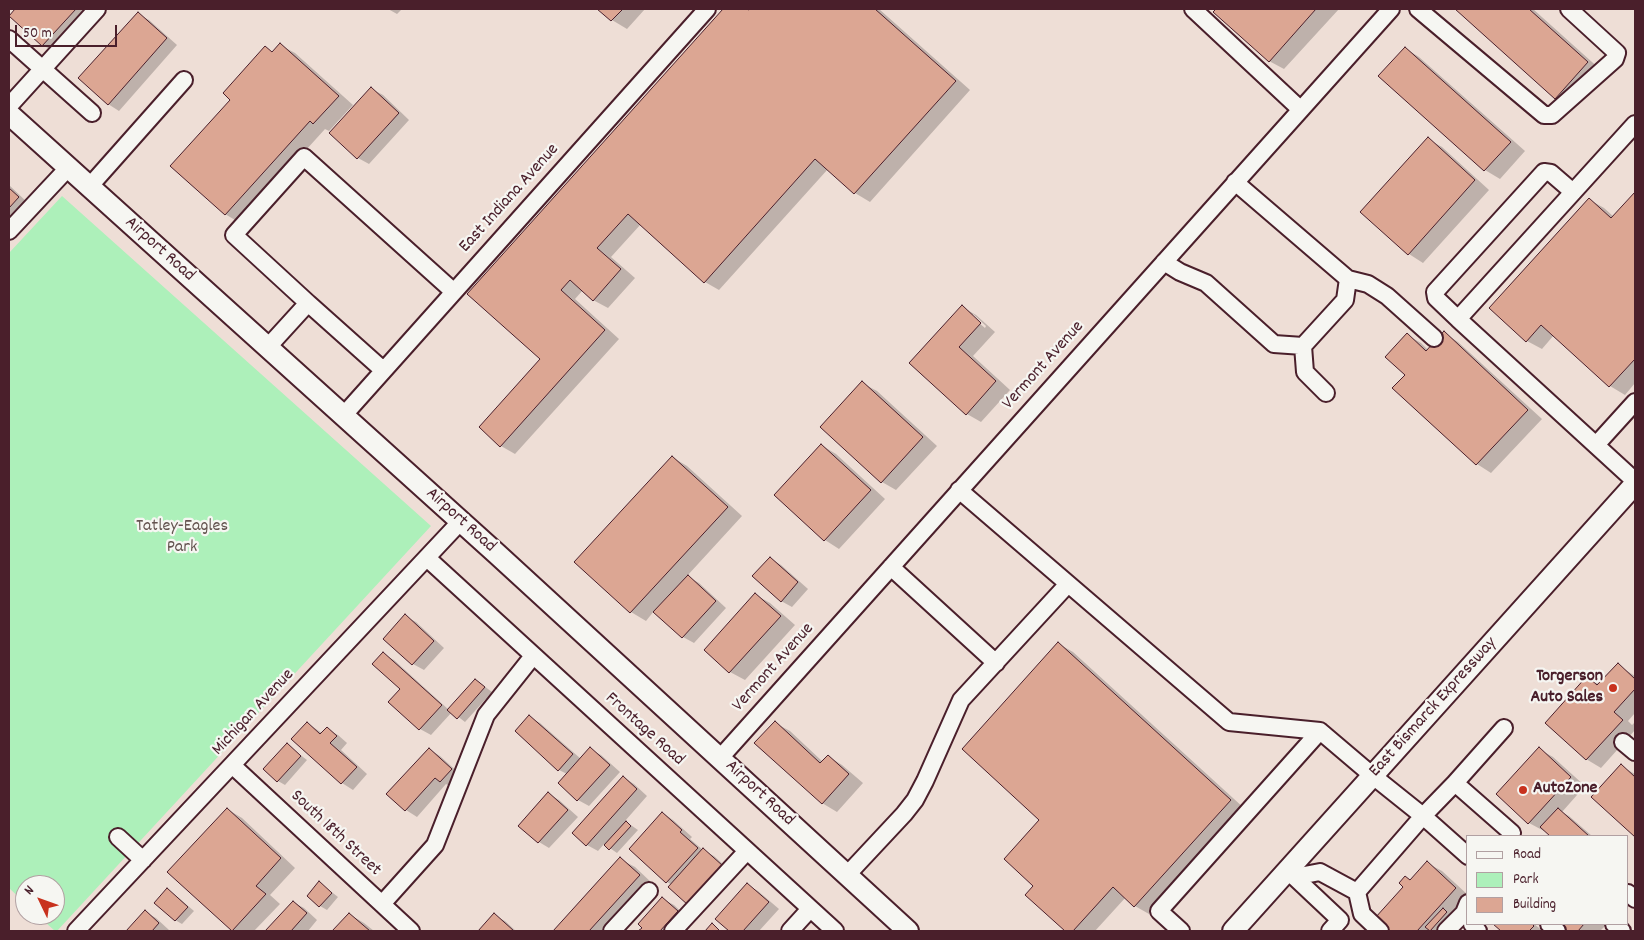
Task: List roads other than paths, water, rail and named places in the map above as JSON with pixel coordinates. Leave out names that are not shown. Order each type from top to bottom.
[{"type":"main road","name":"Airport Road","points":[[9,114],[461,521],[908,931]]},
{"type":"main road","name":"East Bismarck Expressway","points":[[1233,931],[1291,874],[1372,776],[1635,482]]},
{"type":"street","points":[[9,106],[98,9]]},
{"type":"street","name":"East Indiana Avenue","points":[[343,416],[707,9]]},
{"type":"street","points":[[1194,9],[1300,108]]},
{"type":"street","name":"Vermont Avenue","points":[[720,758],[1300,108],[1391,9]]},
{"type":"street","points":[[1418,9],[1544,115],[1552,115],[1615,59],[1617,52],[1569,9]]},
{"type":"street","points":[[9,39],[92,114]]},
{"type":"street","points":[[89,187],[184,80]]},
{"type":"street","points":[[1458,319],[1635,124]]},
{"type":"street","points":[[384,370],[234,235],[304,157],[454,292]]},
{"type":"street","points":[[9,232],[68,168]]},
{"type":"street","points":[[1573,192],[1551,173],[1544,172],[1435,292],[1436,298],[1635,482]]},
{"type":"street","points":[[1235,182],[1348,280],[1368,284],[1387,296],[1434,338]]},
{"type":"street","points":[[1164,262],[1180,272],[1206,283],[1274,344],[1303,346]]},
{"type":"street","points":[[1326,393],[1305,372],[1303,346],[1345,300],[1348,280]]},
{"type":"street","points":[[268,348],[308,303]]},
{"type":"street","points":[[1596,445],[1635,402]]},
{"type":"street","points":[[959,490],[1229,722],[1320,731],[1466,854]]},
{"type":"street","name":"Michigan Avenue","points":[[76,931],[461,521]]},
{"type":"street","name":"Frontage Road","points":[[427,558],[835,931]]},
{"type":"street","points":[[891,567],[996,662]]},
{"type":"street","points":[[847,876],[915,800],[925,782],[961,700],[1068,584]]},
{"type":"street","points":[[382,904],[435,845],[486,715],[533,656]]},
{"type":"street","points":[[1357,892],[1423,816],[1504,728]]},
{"type":"street","points":[[1181,931],[1159,911],[1320,731]]},
{"type":"street","name":"South 18th Street","points":[[232,765],[411,931]]},
{"type":"street","points":[[1455,783],[1512,833],[1511,835]]},
{"type":"street","points":[[118,837],[144,860]]},
{"type":"street","points":[[673,931],[747,851]]},
{"type":"street","points":[[1291,874],[1320,872],[1357,892],[1362,914],[1380,931]]},
{"type":"street","points":[[1291,874],[1340,920],[1330,931]]},
{"type":"street","points":[[612,931],[649,891]]},
{"type":"street","points":[[790,931],[810,909]]},
{"type":"street","points":[[1446,931],[1466,916]]},
{"type":"place","name":"Torgerson Auto Sales","points":[[1613,688]]},
{"type":"place","name":"AutoZone","points":[[1523,790]]},
{"type":"park label","name":"Tatley-Eagles Park","points":[[182,538]]}]
